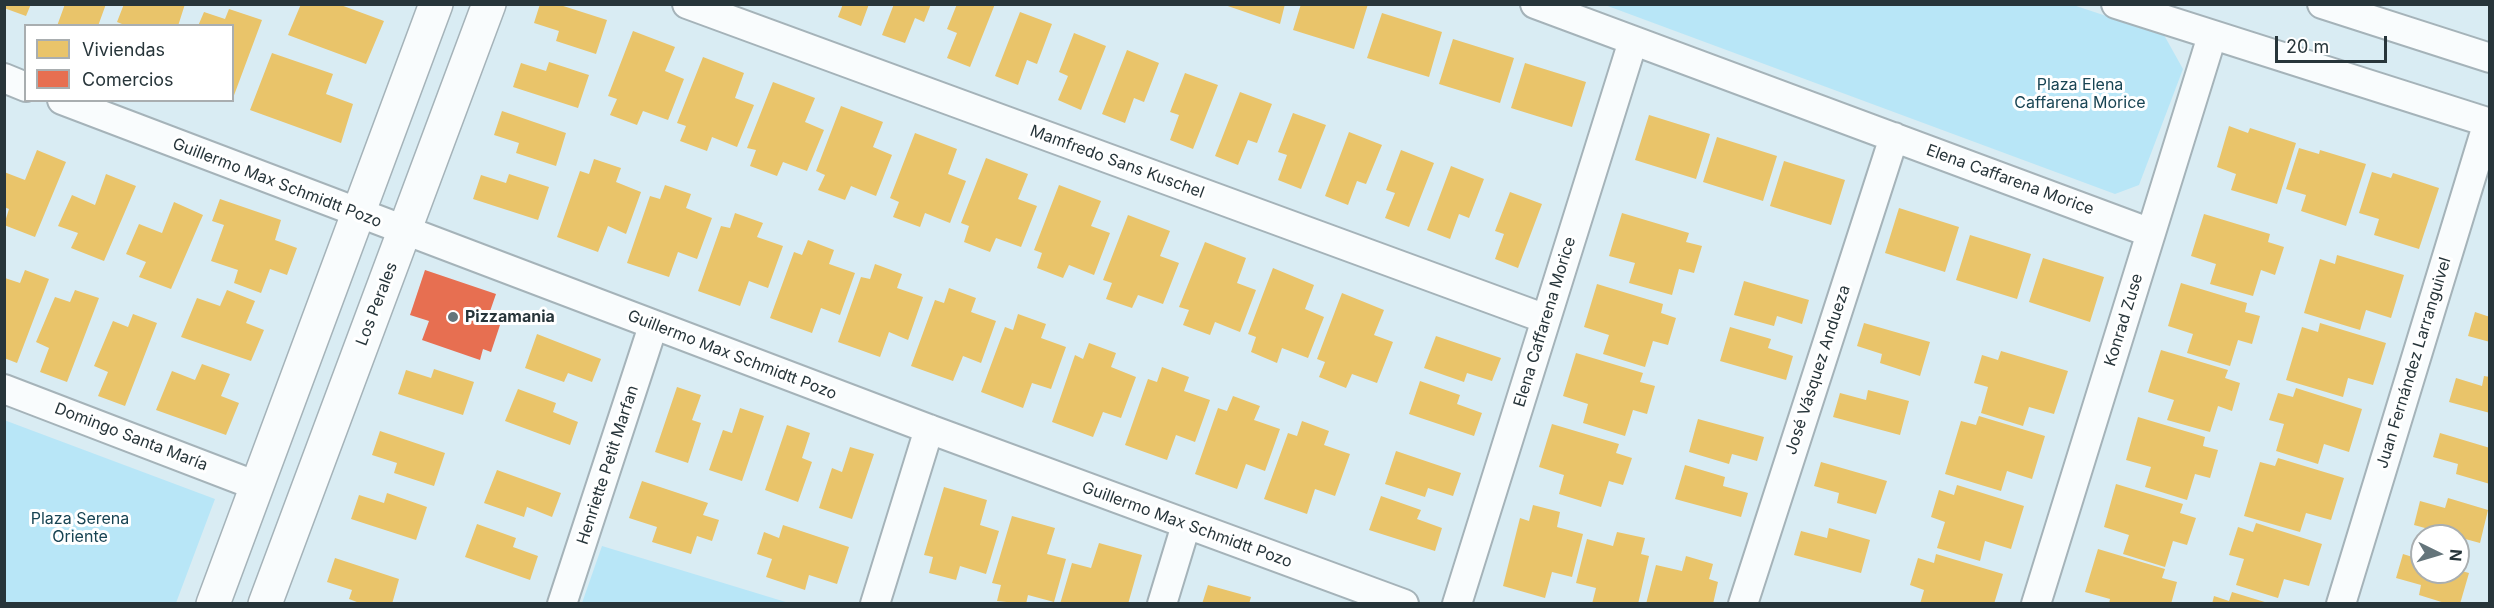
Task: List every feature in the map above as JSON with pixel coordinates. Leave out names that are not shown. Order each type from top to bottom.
[{"type":"main road","points":[[213,603],[436,4]]},
{"type":"main road","name":"Los Perales","points":[[265,603],[489,4]]},
{"type":"street","name":"Mamfredo Sans Kuschel","points":[[687,4],[1546,319]]},
{"type":"street","name":"Elena Caffarena Morice","points":[[1534,4],[2151,232]]},
{"type":"street","points":[[2116,4],[2489,123]]},
{"type":"street","points":[[2322,4],[2490,58]]},
{"type":"street","name":"Konrad Zuse","points":[[2036,603],[2212,36]]},
{"type":"street","name":"Elena Caffarena Morice","points":[[1456,603],[1633,41]]},
{"type":"street","points":[[4,78],[24,86]]},
{"type":"street","name":"Guillermo Max Schmidtt Pozo","points":[[67,102],[928,429],[1404,603]]},
{"type":"street","name":"Juan Fernández Larranguivel","points":[[2341,603],[2489,123]]},
{"type":"street","name":"José Vásquez Andueza","points":[[1743,603],[1894,137]]},
{"type":"street","name":"Henriette Petit Marfan","points":[[562,603],[654,326]]},
{"type":"street","name":"Domingo Santa María","points":[[4,389],[257,486]]},
{"type":"street","points":[[875,603],[928,429]]},
{"type":"street","points":[[1162,603],[1186,525]]},
{"type":"green space","name":"Plaza Elena Caffarena Morice","points":[[1605,5],[2073,5],[2164,35],[2183,69],[2139,185],[2115,194]]},
{"type":"green space","name":"Plaza Serena Oriente","points":[[4,420],[215,499],[176,603],[5,603]]},
{"type":"green space","points":[[602,546],[789,603],[582,603]]},
{"type":"building: Viviendas","points":[[4,4],[31,4],[26,16],[4,8]]},
{"type":"building: Viviendas","points":[[65,4],[106,4],[99,24],[58,24]]},
{"type":"building: Viviendas","points":[[124,4],[185,4],[179,24],[122,24],[117,22]]},
{"type":"building: Viviendas","points":[[301,4],[338,4],[384,21],[366,64],[288,35]]},
{"type":"building: Viviendas","points":[[540,4],[557,4],[607,20],[596,54],[556,41],[559,31],[534,23]]},
{"type":"building: Viviendas","points":[[843,4],[869,4],[861,26],[838,17]]},
{"type":"building: Viviendas","points":[[894,4],[931,4],[924,22],[915,18],[905,43],[882,35]]},
{"type":"building: Viviendas","points":[[957,4],[995,4],[970,67],[947,58],[957,33],[947,29]]},
{"type":"building: Viviendas","points":[[1222,4],[1285,4],[1280,24]]},
{"type":"building: Viviendas","points":[[1301,4],[1368,4],[1354,49],[1293,30]]},
{"type":"building: Viviendas","points":[[229,9],[262,20],[234,95],[234,24],[199,24],[204,12],[225,19]]},
{"type":"building: Viviendas","points":[[1020,12],[1052,24],[1037,64],[1027,60],[1018,85],[995,76]]},
{"type":"building: Viviendas","points":[[1382,13],[1442,32],[1429,77],[1367,58]]},
{"type":"building: Viviendas","points":[[633,31],[675,47],[665,71],[684,79],[668,120],[643,111],[637,125],[610,115],[617,99],[608,96]]},
{"type":"building: Viviendas","points":[[1074,33],[1106,46],[1081,110],[1058,100],[1068,76],[1059,72]]},
{"type":"building: Viviendas","points":[[1453,39],[1514,58],[1500,103],[1439,84]]},
{"type":"building: Viviendas","points":[[1127,50],[1159,63],[1144,102],[1134,98],[1125,123],[1102,114]]},
{"type":"building: Viviendas","points":[[272,53],[333,74],[326,94],[353,104],[341,143],[250,110]]},
{"type":"building: Viviendas","points":[[703,57],[744,73],[735,98],[754,105],[737,147],[712,137],[707,151],[680,141],[686,126],[677,123]]},
{"type":"building: Viviendas","points":[[549,62],[589,75],[578,108],[513,87],[521,63],[546,71]]},
{"type":"building: Viviendas","points":[[1525,63],[1586,82],[1572,127],[1511,108]]},
{"type":"building: Viviendas","points":[[1185,73],[1218,85],[1193,149],[1170,140],[1179,115],[1170,112]]},
{"type":"building: Viviendas","points":[[773,82],[815,98],[805,122],[824,130],[807,171],[783,162],[777,176],[750,166],[756,150],[747,148]]},
{"type":"building: Viviendas","points":[[1240,92],[1272,104],[1257,143],[1248,140],[1238,165],[1215,156]]},
{"type":"building: Viviendas","points":[[841,106],[883,122],[873,147],[892,155],[876,196],[851,186],[845,200],[818,190],[825,175],[816,171]]},
{"type":"building: Viviendas","points":[[502,111],[566,133],[556,166],[516,153],[519,143],[494,135]]},
{"type":"building: Viviendas","points":[[1293,113],[1326,125],[1301,189],[1278,180],[1287,155],[1278,152]]},
{"type":"building: Viviendas","points":[[1649,115],[1710,134],[1696,179],[1635,160]]},
{"type":"building: Viviendas","points":[[2229,126],[2248,133],[2250,128],[2296,143],[2277,204],[2231,190],[2236,174],[2217,167]]},
{"type":"building: Viviendas","points":[[1349,132],[1382,145],[1366,184],[1357,181],[1348,205],[1325,196]]},
{"type":"building: Viviendas","points":[[915,133],[957,149],[948,174],[966,181],[950,223],[925,213],[920,227],[893,217],[899,202],[890,198]]},
{"type":"building: Viviendas","points":[[1717,137],[1777,156],[1763,201],[1703,182]]},
{"type":"building: Viviendas","points":[[2299,148],[2319,154],[2320,150],[2366,164],[2346,226],[2301,211],[2306,195],[2286,189]]},
{"type":"building: Viviendas","points":[[37,150],[66,162],[35,237],[4,225],[9,209],[4,207],[4,172],[25,180]]},
{"type":"building: Viviendas","points":[[1401,150],[1434,163],[1409,227],[1385,218],[1395,193],[1386,190]]},
{"type":"building: Viviendas","points":[[986,158],[1028,174],[1018,199],[1037,206],[1021,247],[996,238],[990,252],[964,242],[969,226],[961,223]]},
{"type":"building: Viviendas","points":[[594,159],[621,168],[616,182],[641,192],[626,234],[608,226],[598,252],[557,237],[580,171],[589,174]]},
{"type":"building: Viviendas","points":[[1784,161],[1845,180],[1831,225],[1770,206]]},
{"type":"building: Viviendas","points":[[1451,166],[1484,179],[1469,218],[1459,214],[1450,239],[1427,230]]},
{"type":"building: Viviendas","points":[[2372,172],[2391,178],[2393,173],[2439,188],[2419,249],[2374,235],[2379,219],[2359,213]]},
{"type":"building: Viviendas","points":[[106,174],[136,186],[104,261],[71,248],[78,233],[58,226],[72,195],[95,205]]},
{"type":"building: Viviendas","points":[[509,174],[549,187],[538,220],[473,199],[481,175],[506,183]]},
{"type":"building: Viviendas","points":[[665,185],[691,194],[686,208],[712,218],[697,259],[678,252],[669,277],[627,263],[650,196],[660,199]]},
{"type":"building: Viviendas","points":[[1059,185],[1101,201],[1091,226],[1110,233],[1094,275],[1069,265],[1063,278],[1037,268],[1042,253],[1034,250]]},
{"type":"building: Viviendas","points":[[1510,192],[1542,204],[1518,268],[1495,259],[1504,234],[1495,231]]},
{"type":"building: Viviendas","points":[[220,199],[281,220],[275,240],[297,248],[287,275],[270,269],[261,293],[234,283],[238,270],[211,261],[224,225],[212,221]]},
{"type":"building: Viviendas","points":[[174,202],[203,215],[171,289],[139,277],[146,262],[126,254],[139,224],[162,233]]},
{"type":"building: Viviendas","points":[[1899,208],[1959,227],[1945,272],[1885,253]]},
{"type":"building: Viviendas","points":[[735,213],[763,223],[757,237],[783,246],[768,288],[749,281],[740,306],[698,291],[721,226],[730,228]]},
{"type":"building: Viviendas","points":[[1622,213],[1689,233],[1686,242],[1702,246],[1694,273],[1679,269],[1672,295],[1629,283],[1635,263],[1609,256]]},
{"type":"building: Viviendas","points":[[2204,214],[2270,234],[2268,242],[2284,247],[2275,275],[2261,270],[2253,296],[2210,284],[2216,264],[2191,256]]},
{"type":"building: Viviendas","points":[[1128,215],[1170,231],[1160,256],[1179,263],[1163,304],[1138,295],[1132,308],[1106,299],[1112,283],[1103,280]]},
{"type":"building: Viviendas","points":[[1970,235],[2031,254],[2017,299],[1956,280]]},
{"type":"building: Viviendas","points":[[808,240],[834,250],[829,264],[855,273],[840,315],[821,308],[812,333],[770,318],[794,252],[802,255]]},
{"type":"building: Viviendas","points":[[1205,242],[1246,258],[1237,283],[1256,290],[1240,332],[1215,322],[1210,335],[1183,325],[1189,310],[1179,307]]},
{"type":"building: Viviendas","points":[[2337,255],[2404,275],[2391,318],[2366,310],[2360,330],[2304,313],[2320,259],[2335,264]]},
{"type":"building: Viviendas","points":[[2043,258],[2104,277],[2090,322],[2029,302]]},
{"type":"building: Viviendas","points":[[875,264],[902,274],[897,288],[923,297],[908,340],[889,332],[880,357],[838,342],[861,277],[870,279]]},
{"type":"building: Viviendas","points":[[1273,268],[1314,285],[1305,309],[1324,317],[1308,358],[1282,348],[1277,363],[1251,352],[1256,337],[1248,334]]},
{"type":"building: Viviendas","points":[[25,270],[49,279],[17,363],[4,358],[4,280],[5,278],[20,283]]},
{"type":"building: Viviendas","points":[[1744,281],[1809,300],[1802,324],[1777,316],[1774,326],[1734,315]]},
{"type":"building: Viviendas","points":[[2181,283],[2247,303],[2245,312],[2260,316],[2252,344],[2238,340],[2230,366],[2187,353],[2193,334],[2168,326]]},
{"type":"building: Viviendas","points":[[1597,284],[1663,304],[1661,313],[1676,318],[1668,345],[1653,341],[1645,367],[1603,354],[1609,335],[1584,327]]},
{"type":"building: Viviendas","points":[[949,288],[976,298],[971,312],[996,321],[981,363],[963,356],[953,381],[911,366],[935,300],[944,303]]},
{"type":"building: Viviendas","points":[[75,290],[99,298],[67,382],[40,372],[49,348],[36,342],[55,297],[70,302]]},
{"type":"building: Viviendas","points":[[227,290],[255,301],[246,323],[264,330],[251,361],[181,337],[197,298],[220,306]]},
{"type":"building: Viviendas","points":[[1342,293],[1384,310],[1374,335],[1393,342],[1377,383],[1352,374],[1346,388],[1319,377],[1325,362],[1317,359]]},
{"type":"building: Viviendas","points":[[2475,312],[2490,317],[2490,342],[2468,336]]},
{"type":"building: Viviendas","points":[[133,314],[157,323],[125,406],[98,396],[108,372],[94,366],[113,321],[128,327]]},
{"type":"building: Viviendas","points":[[1018,314],[1046,324],[1041,338],[1066,347],[1051,389],[1032,383],[1023,408],[981,392],[1005,327],[1013,330]]},
{"type":"building: Viviendas","points":[[1864,323],[1930,342],[1920,376],[1880,363],[1882,354],[1857,346]]},
{"type":"building: Viviendas","points":[[2320,323],[2386,343],[2373,385],[2348,378],[2343,397],[2286,380],[2302,327],[2318,332]]},
{"type":"building: Viviendas","points":[[1730,327],[1771,339],[1768,348],[1793,356],[1786,380],[1720,361]]},
{"type":"building: Viviendas","points":[[537,334],[601,359],[592,382],[568,373],[564,382],[525,368]]},
{"type":"building: Viviendas","points":[[1436,336],[1501,358],[1492,381],[1467,373],[1464,382],[1424,368]]},
{"type":"building: Viviendas","points":[[1089,343],[1116,353],[1111,367],[1136,377],[1121,418],[1103,412],[1093,437],[1052,422],[1075,355],[1083,359]]},
{"type":"building: Viviendas","points":[[2161,350],[2228,370],[2225,378],[2240,383],[2232,411],[2218,406],[2210,432],[2167,420],[2174,400],[2148,392]]},
{"type":"building: Viviendas","points":[[2001,351],[2068,371],[2054,414],[2029,407],[2023,426],[1981,413],[1988,387],[1974,383],[1982,355],[1998,360]]},
{"type":"building: Viviendas","points":[[1576,353],[1643,373],[1640,382],[1655,386],[1647,414],[1633,410],[1625,436],[1583,423],[1588,404],[1563,396]]},
{"type":"building: Viviendas","points":[[202,364],[230,374],[221,396],[239,403],[226,435],[156,410],[172,371],[195,380]]},
{"type":"building: Viviendas","points":[[1162,367],[1189,377],[1184,391],[1210,400],[1195,442],[1176,435],[1167,460],[1125,445],[1148,379],[1157,382]]},
{"type":"building: Viviendas","points":[[434,369],[474,382],[463,415],[398,394],[406,370],[431,378]]},
{"type":"building: Viviendas","points":[[2484,376],[2490,377],[2490,413],[2449,402],[2456,378],[2482,386]]},
{"type":"building: Viviendas","points":[[1420,381],[1460,395],[1457,404],[1482,413],[1474,436],[1409,414]]},
{"type":"building: Viviendas","points":[[677,387],[701,395],[692,420],[701,423],[688,463],[655,452]]},
{"type":"building: Viviendas","points":[[2296,388],[2362,409],[2349,452],[2324,444],[2318,464],[2276,451],[2284,424],[2269,420],[2278,393],[2293,397]]},
{"type":"building: Viviendas","points":[[518,389],[556,403],[553,412],[578,422],[570,445],[505,421]]},
{"type":"building: Viviendas","points":[[1868,390],[1909,401],[1900,435],[1833,417],[1840,393],[1866,400]]},
{"type":"building: Viviendas","points":[[1233,396],[1260,406],[1254,420],[1280,429],[1265,471],[1246,464],[1237,489],[1195,474],[1218,408],[1227,411]]},
{"type":"building: Viviendas","points":[[740,408],[764,416],[742,481],[709,470],[723,430],[732,433]]},
{"type":"building: Viviendas","points":[[1979,416],[2045,436],[2032,479],[2007,471],[2001,491],[1945,474],[1961,421],[1976,425]]},
{"type":"building: Viviendas","points":[[2138,417],[2205,437],[2203,446],[2218,450],[2210,478],[2195,474],[2187,500],[2145,487],[2151,467],[2126,460]]},
{"type":"building: Viviendas","points":[[1698,419],[1764,437],[1757,461],[1732,454],[1729,464],[1689,452]]},
{"type":"building: Viviendas","points":[[1302,421],[1329,431],[1324,445],[1350,454],[1335,496],[1315,489],[1307,514],[1264,499],[1288,433],[1297,436]]},
{"type":"building: Viviendas","points":[[1552,424],[1619,444],[1616,453],[1632,458],[1623,485],[1609,481],[1601,507],[1559,494],[1564,475],[1539,467]]},
{"type":"building: Viviendas","points":[[787,425],[810,433],[802,458],[812,462],[798,502],[765,490]]},
{"type":"building: Viviendas","points":[[380,431],[445,453],[434,486],[394,473],[397,463],[372,455]]},
{"type":"building: Viviendas","points":[[2440,433],[2490,448],[2490,484],[2456,474],[2458,464],[2433,457]]},
{"type":"building: Viviendas","points":[[850,447],[874,454],[852,519],[819,508],[832,468],[842,472]]},
{"type":"building: Viviendas","points":[[1396,451],[1461,473],[1453,496],[1428,488],[1425,497],[1385,484]]},
{"type":"building: Viviendas","points":[[2278,458],[2344,478],[2331,520],[2306,513],[2300,532],[2244,516],[2260,462],[2275,466]]},
{"type":"building: Viviendas","points":[[1821,462],[1887,481],[1876,514],[1837,503],[1839,493],[1814,486]]},
{"type":"building: Viviendas","points":[[1685,465],[1725,477],[1723,486],[1748,493],[1741,517],[1675,499]]},
{"type":"building: Viviendas","points":[[497,470],[561,493],[552,517],[527,507],[524,517],[484,503]]},
{"type":"building: Viviendas","points":[[642,481],[708,503],[703,515],[719,520],[712,541],[697,536],[691,554],[652,542],[657,527],[629,518]]},
{"type":"building: Viviendas","points":[[2116,484],[2183,504],[2180,513],[2196,518],[2187,545],[2173,541],[2165,567],[2123,554],[2129,535],[2104,527]]},
{"type":"building: Viviendas","points":[[1957,485],[2024,506],[2011,549],[1985,541],[1980,561],[1937,548],[1945,522],[1931,517],[1939,490],[1954,495]]},
{"type":"building: Viviendas","points":[[944,487],[987,500],[980,525],[999,531],[986,574],[960,566],[956,580],[929,573],[933,557],[924,555]]},
{"type":"building: Viviendas","points":[[387,493],[427,507],[416,540],[351,519],[359,495],[384,503]]},
{"type":"building: Viviendas","points":[[1381,496],[1421,510],[1417,519],[1442,528],[1435,551],[1369,530]]},
{"type":"building: Viviendas","points":[[2448,498],[2488,510],[2480,543],[2470,540],[2470,524],[2414,524],[2420,501],[2445,508]]},
{"type":"building: Viviendas","points":[[1533,505],[1560,512],[1557,527],[1583,534],[1572,577],[1552,572],[1545,598],[1503,586],[1520,518],[1529,521]]},
{"type":"building: Viviendas","points":[[1012,516],[1055,528],[1047,554],[1066,559],[1054,602],[1028,595],[1026,604],[997,601],[1001,585],[992,583]]},
{"type":"building: Viviendas","points":[[2256,523],[2322,544],[2309,586],[2284,579],[2278,598],[2236,585],[2244,559],[2229,555],[2238,527],[2253,532]]},
{"type":"building: Viviendas","points":[[477,524],[516,538],[513,547],[538,556],[530,580],[465,557]]},
{"type":"building: Viviendas","points":[[783,525],[849,547],[837,584],[809,575],[805,590],[766,577],[772,559],[757,554],[764,532],[779,538]]},
{"type":"building: Viviendas","points":[[1829,528],[1870,540],[1861,573],[1794,555],[1801,531],[1827,538]]},
{"type":"building: Viviendas","points":[[1617,532],[1645,538],[1641,554],[1649,556],[1638,604],[1592,604],[1596,588],[1576,583],[1587,539],[1613,546]]},
{"type":"building: Viviendas","points":[[1099,543],[1142,555],[1128,604],[1060,604],[1072,563],[1091,568]]},
{"type":"building: Viviendas","points":[[2098,549],[2165,569],[2162,578],[2177,582],[2171,604],[2109,604],[2110,599],[2085,592]]},
{"type":"building: Viviendas","points":[[1936,554],[2003,574],[1994,604],[1920,604],[1924,590],[1910,585],[1918,558],[1934,563]]},
{"type":"building: Viviendas","points":[[2403,554],[2410,556],[2410,582],[2396,578]]},
{"type":"building: Viviendas","points":[[1686,556],[1713,564],[1709,579],[1718,582],[1713,604],[1646,604],[1656,565],[1682,571]]},
{"type":"building: Viviendas","points":[[335,558],[399,579],[392,604],[362,604],[349,599],[352,590],[327,582]]},
{"type":"building: Viviendas","points":[[2417,584],[2466,584],[2460,604],[2448,604],[2419,595],[2421,585]]},
{"type":"building: Viviendas","points":[[1208,585],[1251,597],[1249,604],[1202,604]]},
{"type":"building: Viviendas","points":[[2232,592],[2268,604],[2212,604],[2214,596],[2229,601]]},
{"type":"building: Comercios","name":"Pizzamania","points":[[425,270],[496,294],[487,320],[500,325],[491,352],[483,349],[480,360],[422,340],[429,321],[410,315]]},
{"type":"place","name":"Pizzamania","points":[[453,317]]}]
